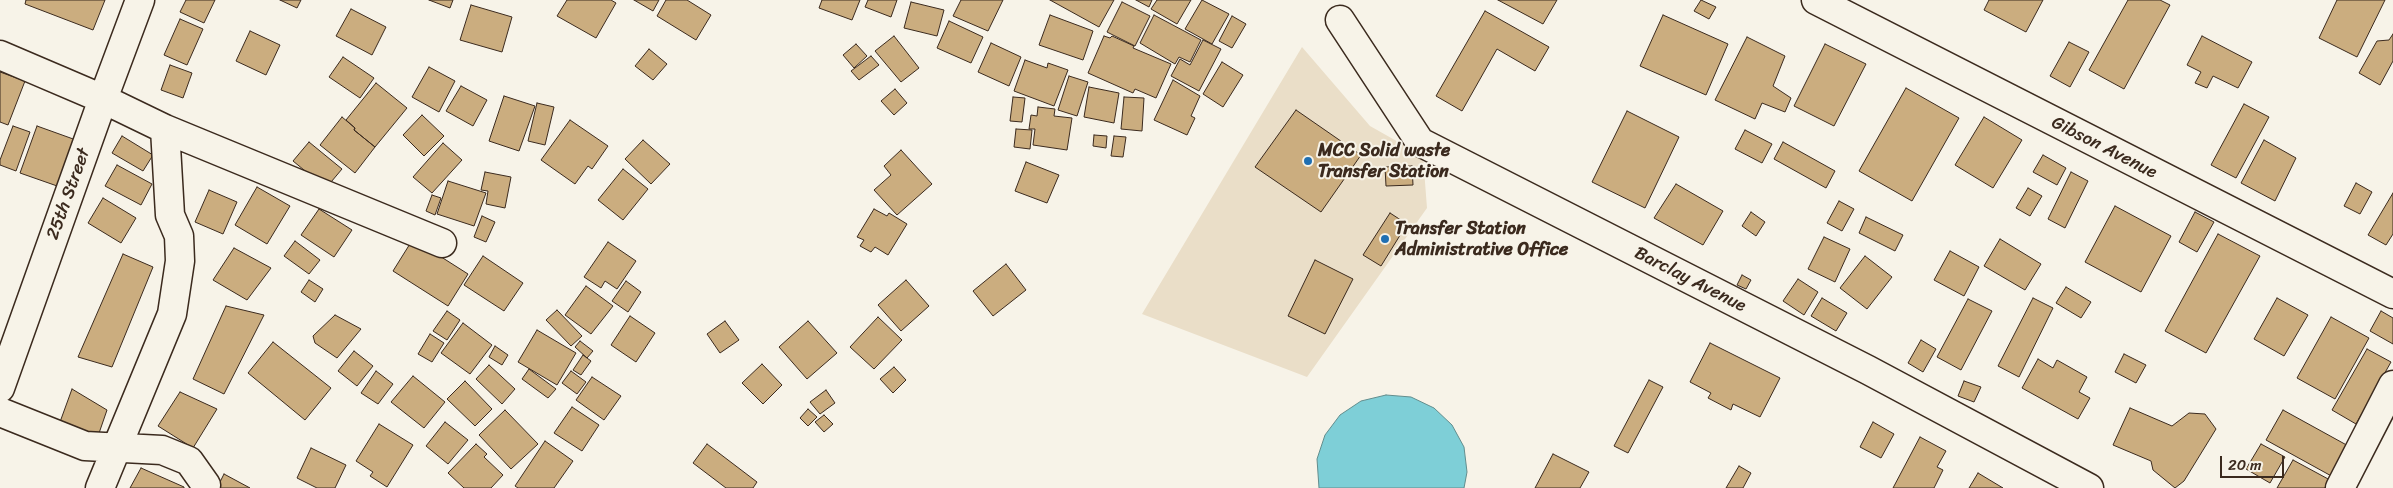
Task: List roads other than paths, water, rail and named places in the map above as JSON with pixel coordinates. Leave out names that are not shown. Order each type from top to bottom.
[{"type":"street","name":"25th Street","points":[[0,388],[103,98],[140,0]]},
{"type":"street","name":"Gibson Avenue","points":[[1816,0],[2393,294]]},
{"type":"street","name":"Barclay Avenue","points":[[1340,20],[1420,142],[1868,370],[2089,488]]},
{"type":"street","points":[[0,55],[103,98],[165,129],[442,243]]},
{"type":"street","points":[[100,488],[119,447],[172,314],[180,260],[179,236],[170,215],[165,129]]},
{"type":"street","points":[[2340,488],[2393,385]]},
{"type":"street","points":[[0,412],[85,446],[162,450],[189,461],[206,484]]},
{"type":"water","points":[[1386,395],[1411,397],[1434,408],[1452,425],[1464,447],[1467,472],[1464,488],[1319,488],[1317,459],[1325,435],[1340,415],[1361,401]]},
{"type":"place","name":"MCC Solid waste Transfer Station","points":[[1308,161]]},
{"type":"place","name":"Transfer Station Administrative Office","points":[[1385,239]]}]
